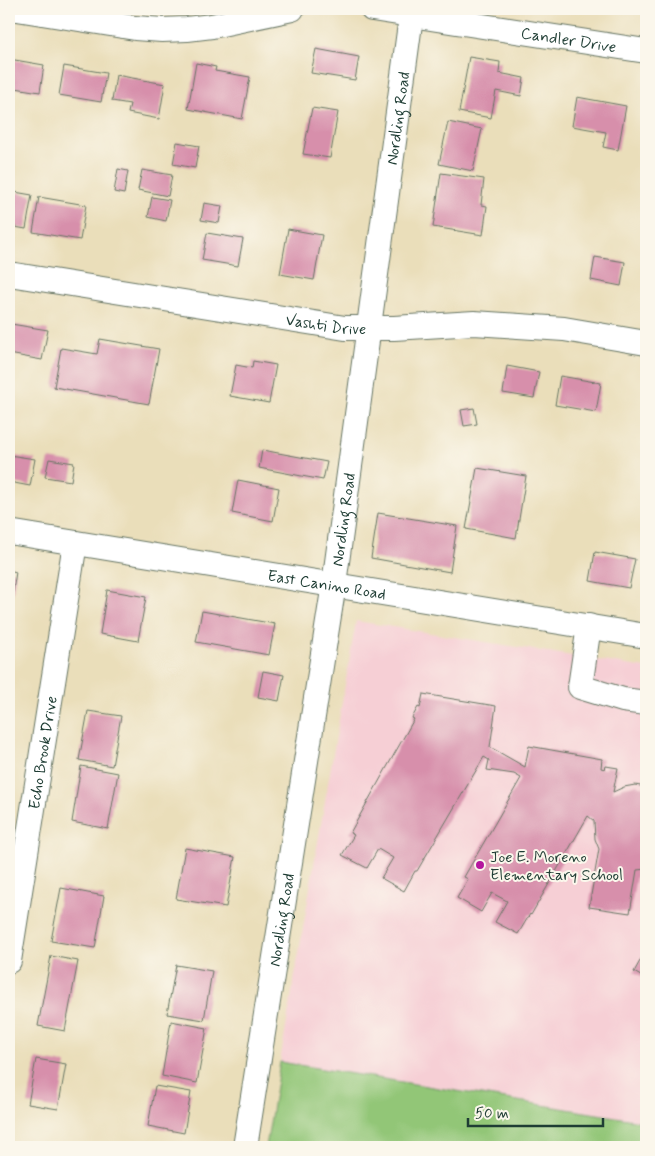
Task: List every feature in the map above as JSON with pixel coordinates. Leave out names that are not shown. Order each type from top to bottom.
[{"type":"street","points":[[17,9],[135,28],[162,30],[212,26],[292,9]]},
{"type":"street","name":"Candler Drive","points":[[372,9],[411,11],[646,52]]},
{"type":"street","name":"Nordling Road","points":[[245,1147],[334,584],[411,11]]},
{"type":"street","name":"Vashti Drive","points":[[9,274],[345,328],[474,323],[564,330],[646,343]]},
{"type":"street","name":"East Canino Road","points":[[9,532],[646,636]]},
{"type":"street","name":"Echo Brook Drive","points":[[9,961],[75,543]]},
{"type":"street","points":[[588,626],[580,687],[623,700],[646,703]]},
{"type":"shaded area","name":"Joe E. Moreno Elementary School","points":[[356,621],[646,668],[646,1122],[280,1062]]},
{"type":"green space","points":[[280,1062],[646,1122],[646,1147],[266,1147]]},
{"type":"building","points":[[316,49],[359,57],[355,80],[311,73]]},
{"type":"building","points":[[469,57],[500,62],[499,73],[524,78],[521,96],[496,91],[491,118],[459,112]]},
{"type":"building","points":[[9,59],[44,65],[40,92],[9,87]]},
{"type":"building","points":[[196,63],[216,67],[215,71],[250,77],[242,119],[188,109]]},
{"type":"building","points":[[64,66],[106,73],[101,102],[59,95]]},
{"type":"building","points":[[116,75],[165,84],[159,119],[128,113],[130,104],[112,101]]},
{"type":"building","points":[[577,97],[626,106],[618,150],[603,147],[606,132],[572,126]]},
{"type":"building","points":[[312,108],[338,112],[330,158],[303,154]]},
{"type":"building","points":[[448,122],[482,129],[473,171],[439,164]]},
{"type":"building","points":[[177,142],[199,146],[195,168],[173,164]]},
{"type":"building","points":[[118,169],[128,171],[124,194],[114,192]]},
{"type":"building","points":[[142,170],[172,175],[168,196],[138,190]]},
{"type":"building","points":[[441,173],[484,179],[481,205],[487,206],[483,235],[433,227]]},
{"type":"building","points":[[9,191],[32,195],[26,229],[9,226]]},
{"type":"building","points":[[39,197],[86,205],[80,240],[33,232]]},
{"type":"building","points":[[152,197],[170,200],[166,221],[148,217]]},
{"type":"building","points":[[204,203],[222,206],[219,223],[201,220]]},
{"type":"building","points":[[288,229],[322,235],[314,280],[280,274]]},
{"type":"building","points":[[207,233],[243,239],[238,266],[202,260]]},
{"type":"building","points":[[595,257],[625,262],[621,286],[591,280]]},
{"type":"building","points":[[11,324],[48,330],[42,360],[9,354]]},
{"type":"building","points":[[100,339],[159,349],[149,404],[54,387],[61,348],[97,354]]},
{"type":"building","points":[[253,361],[276,365],[269,403],[230,396],[236,365],[252,368]]},
{"type":"building","points":[[507,366],[539,372],[534,398],[503,393]]},
{"type":"building","points":[[560,376],[601,383],[596,412],[555,405]]},
{"type":"building","points":[[474,408],[477,424],[464,426],[461,410]]},
{"type":"building","points":[[262,450],[327,462],[323,480],[259,468]]},
{"type":"building","points":[[9,455],[35,459],[30,486],[9,482]]},
{"type":"building","points":[[49,459],[74,463],[71,481],[45,477]]},
{"type":"building","points":[[477,468],[526,476],[516,538],[466,529]]},
{"type":"building","points":[[238,480],[279,488],[273,521],[232,513]]},
{"type":"building","points":[[378,513],[457,526],[450,572],[371,558]]},
{"type":"building","points":[[595,552],[635,559],[629,588],[590,581]]},
{"type":"building","points":[[9,570],[16,572],[10,610],[9,610]]},
{"type":"building","points":[[107,590],[146,597],[138,641],[100,634]]},
{"type":"building","points":[[202,611],[275,624],[269,655],[196,642]]},
{"type":"building","points":[[263,671],[284,675],[279,701],[258,697]]},
{"type":"building","points":[[423,694],[496,706],[490,747],[525,767],[529,746],[602,759],[601,768],[605,769],[606,766],[618,768],[613,792],[635,785],[646,787],[646,869],[637,870],[630,913],[589,907],[599,849],[595,839],[594,821],[588,816],[518,934],[495,922],[507,901],[492,893],[481,912],[457,898],[468,879],[464,877],[521,778],[514,774],[487,770],[489,760],[484,757],[404,891],[381,878],[393,858],[378,849],[367,868],[342,855],[354,835],[350,833],[414,719],[412,718],[418,707],[420,708]]},
{"type":"building","points":[[88,711],[121,716],[112,766],[79,760]]},
{"type":"building","points":[[81,766],[118,773],[108,829],[72,822]]},
{"type":"building","points":[[185,848],[235,857],[226,907],[176,899]]},
{"type":"building","points":[[61,888],[104,896],[95,948],[51,941]]},
{"type":"building","points":[[646,950],[646,979],[634,972]]},
{"type":"building","points":[[51,956],[78,961],[65,1031],[38,1026]]},
{"type":"building","points":[[176,965],[212,971],[204,1020],[167,1014]]},
{"type":"building","points":[[171,1021],[207,1028],[197,1083],[162,1076]]},
{"type":"building","points":[[36,1059],[66,1064],[58,1109],[28,1104]]},
{"type":"building","points":[[155,1086],[191,1092],[184,1133],[148,1126]]},
{"type":"place","name":"Joe E. Moreno Elementary School","points":[[480,865]]}]
